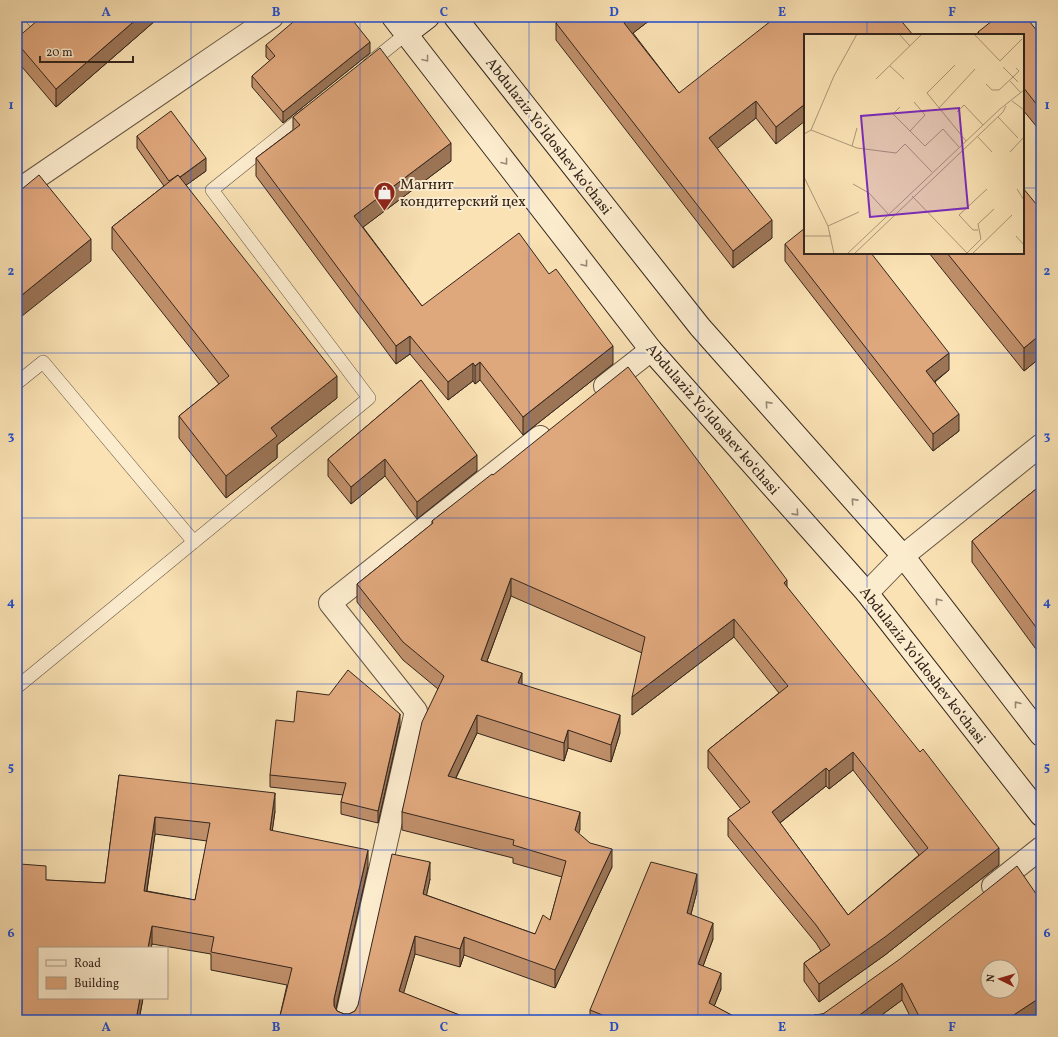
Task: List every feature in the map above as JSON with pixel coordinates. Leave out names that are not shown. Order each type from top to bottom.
[{"type":"main road","points":[[17,191],[272,17]]},
{"type":"main road","name":"Abdulaziz Yoʻldoshev koʻchasi","points":[[393,17],[651,350],[867,593],[1041,815]]},
{"type":"main road","points":[[406,34],[428,17]]},
{"type":"main road","name":"Abdulaziz Yoʻldoshev koʻchasi","points":[[455,17],[700,327],[903,556],[1041,735]]},
{"type":"main road","points":[[589,398],[651,350]]},
{"type":"main road","points":[[346,1020],[416,711],[330,603],[558,423]]},
{"type":"main road","points":[[867,593],[903,556],[1041,445]]},
{"type":"main road","points":[[979,897],[1041,848]]},
{"type":"lane","points":[[31,17],[44,32]]},
{"type":"lane","points":[[359,72],[406,34]]},
{"type":"lane","points":[[17,687],[369,398],[212,190],[316,106]]},
{"type":"lane","points":[[17,383],[43,362],[194,542]]},
{"type":"building","points":[[50,17],[139,17],[56,89],[17,43],[17,38],[38,20],[44,22]]},
{"type":"building","points":[[299,17],[350,17],[370,42],[283,112],[252,76],[275,56],[266,45]]},
{"type":"building","points":[[564,17],[632,17],[624,23],[679,93],[776,17],[898,17],[912,34],[804,34],[804,105],[776,127],[756,101],[709,138],[772,220],[733,251],[556,23]]},
{"type":"building","points":[[997,17],[1026,17],[1041,36],[1041,110],[1024,88],[1024,34],[980,34],[978,32]]},
{"type":"building","points":[[380,48],[451,143],[354,216],[422,306],[519,233],[549,274],[556,269],[613,346],[523,417],[480,362],[475,366],[473,363],[448,382],[410,336],[396,346],[256,158],[300,125],[293,117]]},
{"type":"building","points":[[171,111],[206,158],[180,177],[178,175],[169,181],[137,136]]},
{"type":"building","points":[[39,175],[91,239],[17,299],[17,193]]},
{"type":"building","points":[[178,175],[337,376],[271,428],[277,436],[226,476],[179,416],[229,376],[112,227]]},
{"type":"building","points":[[1024,189],[1041,210],[1041,334],[1024,348],[948,254],[1024,254]]},
{"type":"building","points":[[804,229],[804,254],[872,254],[949,353],[926,371],[959,414],[933,434],[785,244]]},
{"type":"building","points":[[628,367],[787,580],[784,583],[920,752],[923,749],[999,848],[885,937],[819,984],[804,963],[830,945],[816,925],[728,818],[750,802],[708,750],[788,686],[734,619],[632,697],[645,637],[511,578],[481,660],[522,673],[518,683],[620,715],[611,745],[568,730],[564,743],[477,715],[448,776],[580,812],[575,830],[590,843],[612,849],[555,970],[464,937],[460,949],[415,936],[399,991],[472,1020],[279,1020],[292,968],[211,952],[214,937],[152,926],[148,947],[38,947],[38,999],[140,999],[136,1020],[17,1020],[17,898],[20,864],[46,866],[46,880],[105,883],[119,775],[275,793],[270,830],[368,850],[334,999],[334,1006],[337,1011],[344,1014],[349,1014],[355,1011],[358,1005],[392,854],[430,862],[423,894],[535,934],[543,915],[550,920],[566,861],[513,845],[514,840],[402,812],[422,722],[444,676],[403,642],[357,584],[433,523],[432,521],[492,474],[493,475]],"holes":[[[853,752],[928,848],[848,915],[772,812],[826,768],[829,771]],[[155,817],[210,823],[195,900],[144,891]]]},
{"type":"building","points":[[421,380],[477,455],[417,502],[385,459],[351,487],[328,459]]},
{"type":"building","points":[[1041,485],[1041,634],[972,541]]},
{"type":"building","points":[[348,670],[400,714],[378,811],[341,802],[346,783],[270,775],[276,720],[294,722],[297,691],[329,695]]},
{"type":"building","points":[[651,862],[697,874],[687,913],[713,923],[698,964],[721,973],[709,1003],[741,1020],[615,1020],[590,1010]]},
{"type":"building","points":[[1017,866],[1041,901],[1041,997],[1006,1020],[921,1020],[902,983],[853,1020],[817,1020],[814,1015],[823,1014],[900,959]]},
{"type":"place","name":"Магнит кондитерский цех","points":[[384,212]]}]
